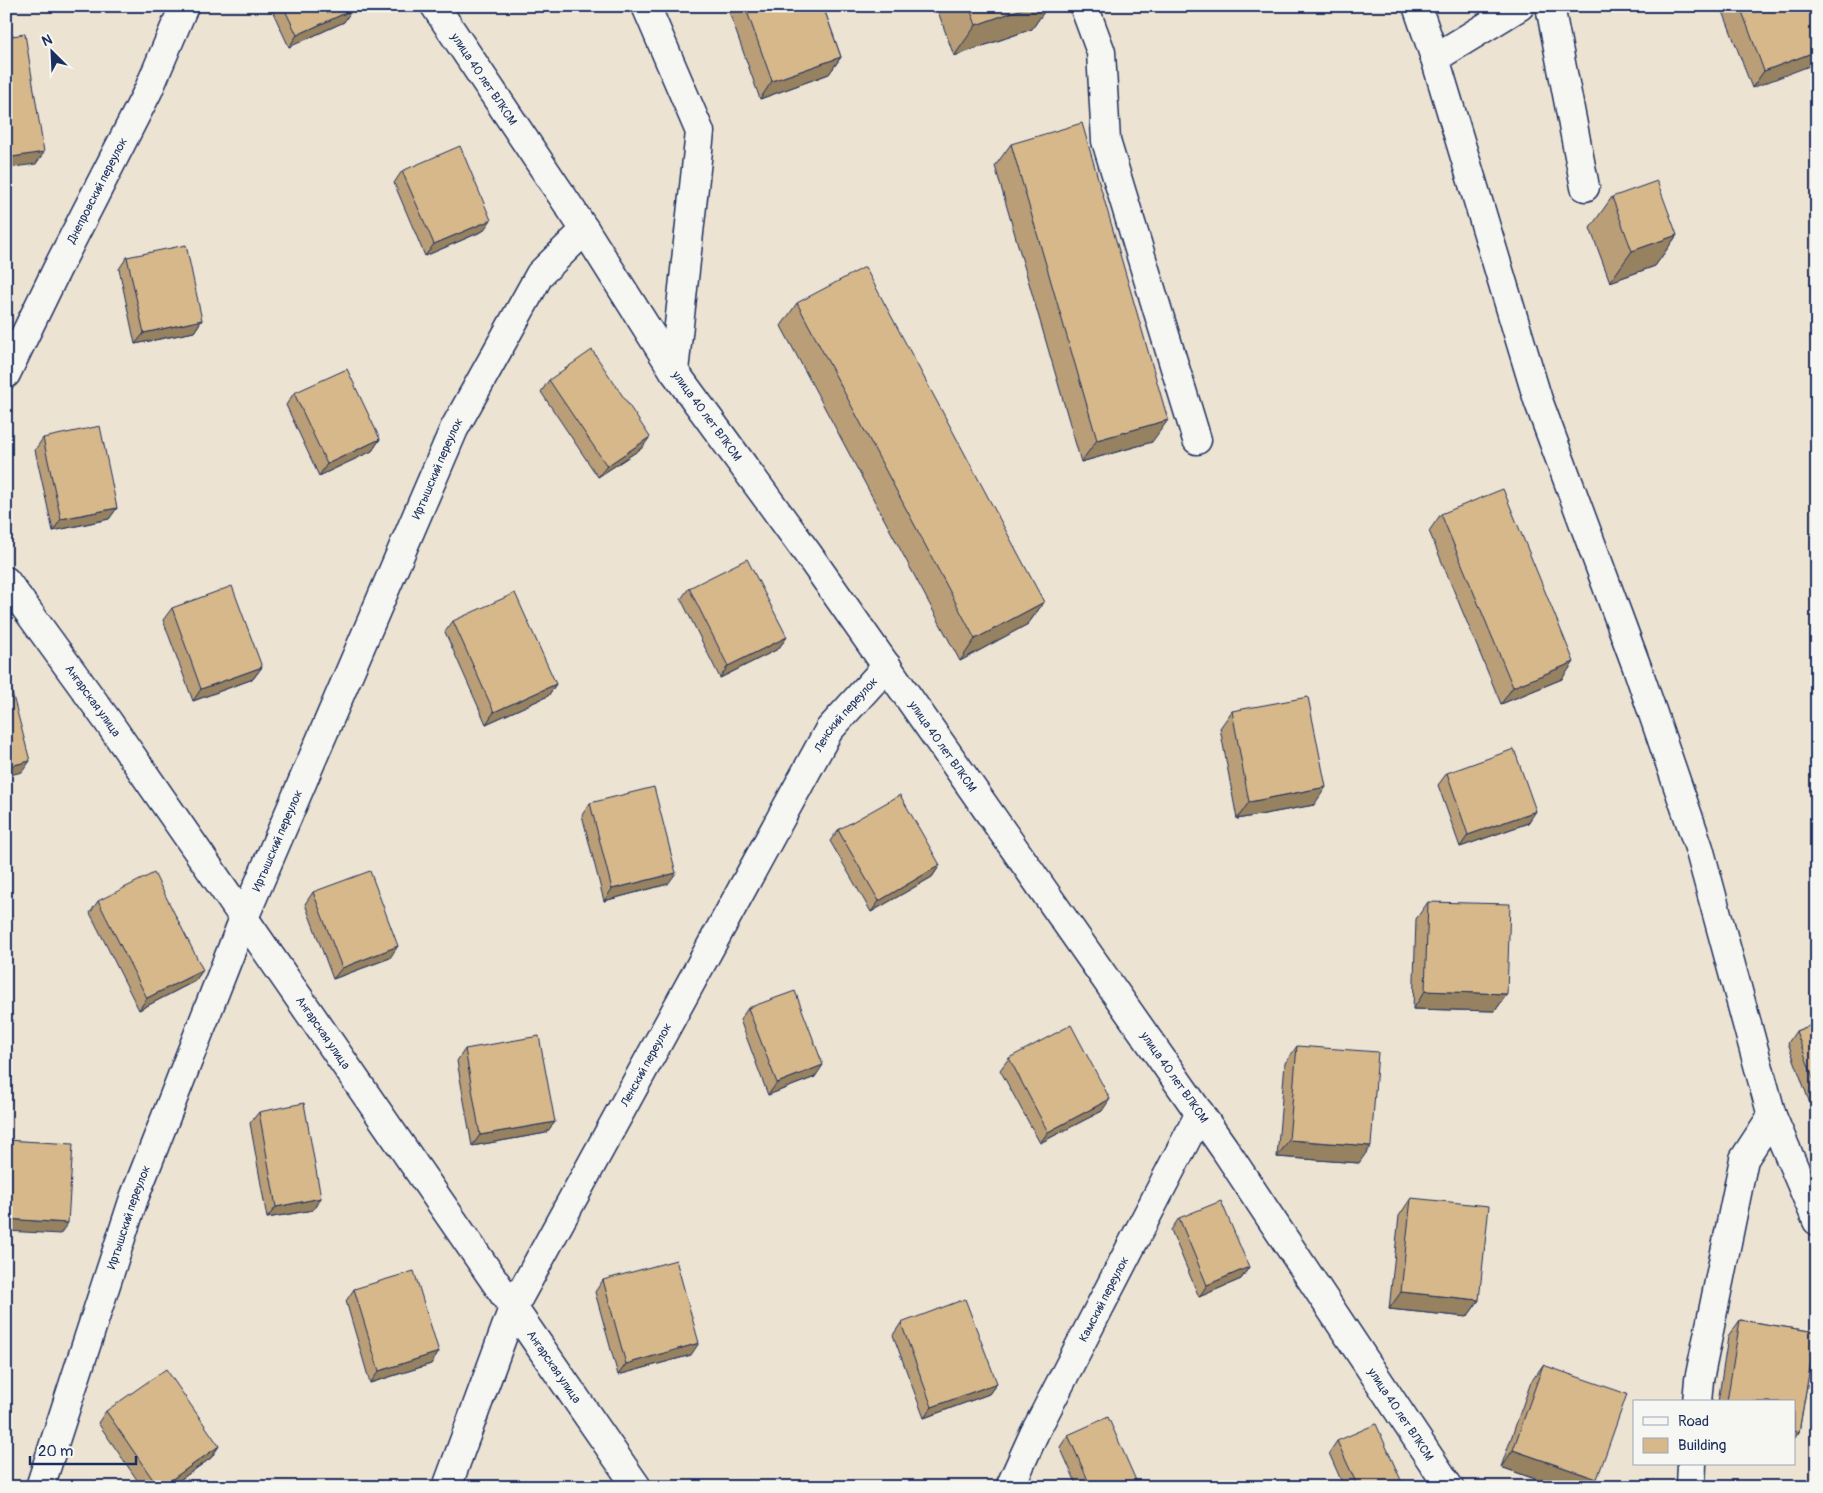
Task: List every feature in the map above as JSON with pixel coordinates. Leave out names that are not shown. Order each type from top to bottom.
[{"type":"street","name":"Днепровский переулок","points":[[6,374],[57,269],[148,91],[184,6]]},
{"type":"street","name":"улица 40 лет ВЛКСМ","points":[[435,6],[585,230],[674,371],[808,554],[1200,1113],[1449,1487]]},
{"type":"street","points":[[646,6],[700,132],[674,371]]},
{"type":"street","points":[[1084,6],[1100,52],[1106,141],[1197,440]]},
{"type":"street","points":[[1417,6],[1435,58],[1538,400],[1638,670],[1699,848],[1772,1116],[1817,1221]]},
{"type":"street","points":[[1435,58],[1520,6]]},
{"type":"street","points":[[1550,6],[1585,187]]},
{"type":"street","name":"Иртышский переулок","points":[[40,1487],[134,1198],[244,918],[454,429],[540,274],[585,230]]},
{"type":"street","name":"Ангарская улица","points":[[6,581],[107,720],[638,1487]]},
{"type":"street","name":"Ленский переулок","points":[[447,1487],[513,1308],[829,730],[887,666]]},
{"type":"street","name":"Камский переулок","points":[[1010,1487],[1034,1434],[1200,1113]]},
{"type":"street","points":[[1697,1400],[1699,1380],[1744,1159],[1772,1116]]},
{"type":"street","points":[[1691,1487],[1692,1466]]},
{"type":"building","points":[[283,6],[350,6],[352,10],[297,35]]},
{"type":"building","points":[[745,6],[823,6],[841,57],[772,81]]},
{"type":"building","points":[[969,6],[1030,6],[976,25]]},
{"type":"building","points":[[1740,6],[1817,6],[1817,51],[1764,71]]},
{"type":"building","points":[[25,34],[44,152],[6,158],[6,37]]},
{"type":"building","points":[[1082,123],[1168,420],[1097,440],[1011,144]]},
{"type":"building","points":[[460,146],[491,220],[434,244],[402,171]]},
{"type":"building","points":[[1657,181],[1677,235],[1632,251],[1612,197]]},
{"type":"building","points":[[186,245],[202,320],[144,333],[127,257]]},
{"type":"building","points":[[865,267],[1044,602],[975,639],[797,303]]},
{"type":"building","points":[[592,350],[650,437],[607,466],[549,380]]},
{"type":"building","points":[[347,369],[380,439],[327,464],[294,393]]},
{"type":"building","points":[[100,426],[117,508],[61,519],[43,438]]},
{"type":"building","points":[[1503,489],[1574,662],[1513,687],[1441,514]]},
{"type":"building","points":[[747,559],[787,637],[728,666],[689,588]]},
{"type":"building","points":[[232,586],[262,667],[201,689],[172,608]]},
{"type":"building","points":[[515,593],[556,684],[494,712],[453,621]]},
{"type":"building","points":[[6,677],[8,677],[30,761],[6,767]]},
{"type":"building","points":[[1308,697],[1326,787],[1249,802],[1232,711]]},
{"type":"building","points":[[1514,749],[1536,811],[1468,835],[1447,773]]},
{"type":"building","points":[[654,787],[676,873],[612,889],[590,803]]},
{"type":"building","points":[[900,795],[940,865],[879,901],[838,830]]},
{"type":"building","points":[[370,871],[398,946],[342,968],[313,892]]},
{"type":"building","points":[[154,873],[203,970],[147,998],[98,901]]},
{"type":"building","points":[[1428,902],[1510,904],[1507,994],[1425,991]]},
{"type":"building","points":[[795,991],[823,1065],[777,1083],[748,1008]]},
{"type":"building","points":[[1817,1023],[1817,1089],[1796,1031]]},
{"type":"building","points":[[1071,1025],[1110,1099],[1048,1132],[1009,1058]]},
{"type":"building","points":[[539,1036],[555,1122],[480,1135],[465,1049]]},
{"type":"building","points":[[1297,1046],[1378,1052],[1371,1146],[1289,1140]]},
{"type":"building","points":[[304,1103],[321,1198],[276,1207],[259,1112]]},
{"type":"building","points":[[6,1140],[73,1144],[68,1223],[6,1219]]},
{"type":"building","points":[[1411,1198],[1489,1206],[1479,1300],[1401,1292]]},
{"type":"building","points":[[1221,1201],[1249,1267],[1207,1285],[1179,1218]]},
{"type":"building","points":[[676,1260],[699,1343],[626,1364],[603,1280]]},
{"type":"building","points":[[414,1271],[439,1352],[379,1371],[354,1289]]},
{"type":"building","points":[[965,1299],[997,1383],[932,1407],[901,1323]]},
{"type":"building","points":[[1740,1320],[1816,1332],[1799,1432],[1796,1431],[1796,1400],[1727,1400]]},
{"type":"building","points":[[1543,1365],[1627,1394],[1597,1479],[1513,1450]]},
{"type":"building","points":[[166,1369],[219,1446],[161,1487],[158,1487],[106,1411]]},
{"type":"building","points":[[1108,1417],[1138,1485],[1134,1487],[1091,1487],[1068,1435]]},
{"type":"building","points":[[1376,1424],[1404,1487],[1358,1487],[1337,1441]]}]
